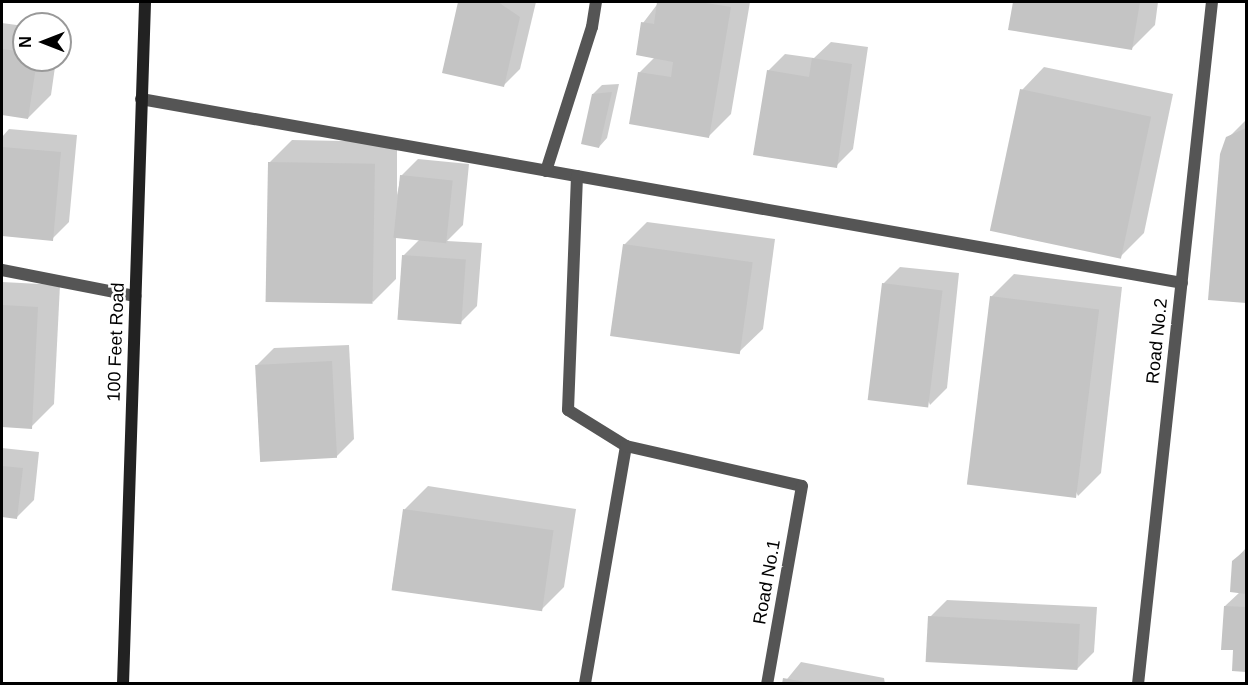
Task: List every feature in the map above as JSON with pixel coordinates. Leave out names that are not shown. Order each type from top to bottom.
[{"type":"main road","name":"100 Feet Road","points":[[123,684],[145,2]]},
{"type":"street","points":[[546,171],[592,27],[596,2]]},
{"type":"street","name":"Road No.2","points":[[1138,684],[1212,2]]},
{"type":"street","points":[[141,99],[1182,284]]},
{"type":"street","points":[[577,176],[568,410],[626,446],[585,684]]},
{"type":"street","points":[[2,270],[135,296]]},
{"type":"street","name":"Road No.1","points":[[626,446],[802,486],[767,684]]},
{"type":"building","points":[[458,2],[498,2],[520,17],[504,87],[442,73]]},
{"type":"building","points":[[657,2],[700,2],[731,7],[709,138],[629,124],[638,72],[671,77],[673,62],[636,55],[641,22],[654,24]]},
{"type":"building","points":[[1013,2],[1140,2],[1132,50],[1008,30]]},
{"type":"building","points":[[2,49],[12,50],[12,72],[35,72],[28,119],[2,115]]},
{"type":"building","points":[[812,58],[852,64],[837,168],[753,155],[767,70],[809,77]]},
{"type":"building","points":[[1020,89],[1151,117],[1121,259],[990,231]]},
{"type":"building","points":[[612,92],[599,148],[581,144],[592,94]]},
{"type":"building","points":[[1246,128],[1246,303],[1208,300],[1220,154],[1226,137]]},
{"type":"building","points":[[2,147],[61,152],[53,241],[2,236]]},
{"type":"building","points":[[268,162],[375,164],[373,304],[266,302]]},
{"type":"building","points":[[400,175],[453,181],[446,243],[393,238]]},
{"type":"building","points":[[623,244],[753,262],[740,354],[610,336]]},
{"type":"building","points":[[402,255],[466,259],[461,324],[397,320]]},
{"type":"building","points":[[882,283],[943,290],[928,408],[868,400]]},
{"type":"building","points":[[990,296],[1099,309],[1076,498],[967,485]]},
{"type":"building","points":[[2,305],[38,307],[32,429],[2,427]]},
{"type":"building","points":[[332,361],[337,458],[260,462],[255,365]]},
{"type":"building","points":[[2,466],[23,468],[17,519],[2,517]]},
{"type":"building","points":[[403,509],[554,530],[542,611],[392,590]]},
{"type":"building","points":[[1243,552],[1246,553],[1246,594],[1230,592],[1232,561]]},
{"type":"building","points":[[1224,606],[1246,607],[1246,672],[1232,671],[1233,650],[1221,650]]},
{"type":"building","points":[[928,616],[1080,624],[1077,670],[926,662]]},
{"type":"building","points":[[783,678],[805,682],[805,684],[782,684]]}]
